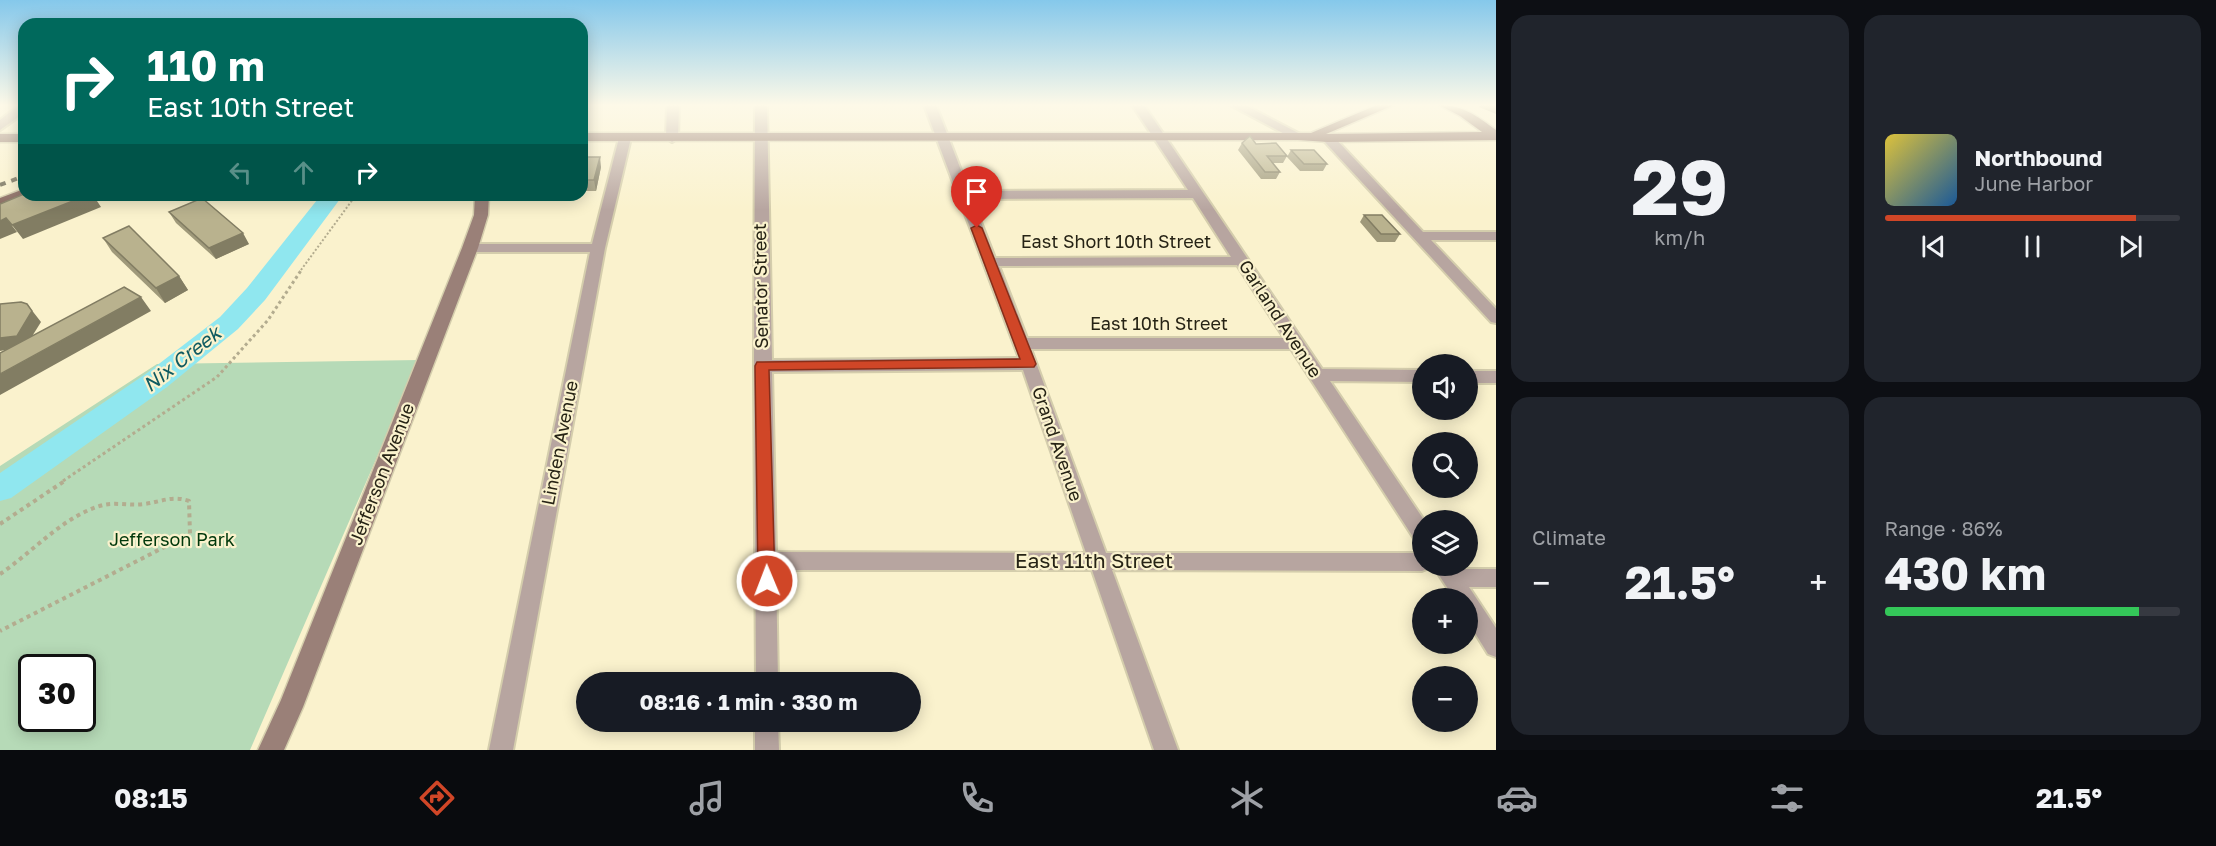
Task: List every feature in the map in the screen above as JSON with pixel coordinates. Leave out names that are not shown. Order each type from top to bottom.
[{"type":"main road","points":[[0,203],[18,196]]},
{"type":"main road","name":"Jefferson Avenue","points":[[271,750],[295,697],[470,248],[481,205]]},
{"type":"street","name":"Linden Avenue","points":[[501,750],[598,248],[625,140]]},
{"type":"street","name":"Senator Street","points":[[760,140],[767,672]]},
{"type":"street","name":"Grand Avenue","points":[[943,140],[1029,364],[1166,750]]},
{"type":"street","name":"Garland Avenue","points":[[1161,140],[1412,519]]},
{"type":"street","points":[[1330,140],[1496,318]]},
{"type":"street","points":[[963,195],[1197,194]]},
{"type":"street","points":[[1420,236],[1496,236]]},
{"type":"street","points":[[470,248],[598,248]]},
{"type":"street","name":"East Short 10th Street","points":[[990,262],[1242,261]]},
{"type":"street","name":"East 10th Street","points":[[1020,343],[1298,344]]},
{"type":"street","points":[[762,366],[1029,364]]},
{"type":"street","points":[[1316,375],[1412,376]]},
{"type":"street","points":[[1478,377],[1496,377]]},
{"type":"street","name":"East 11th Street","points":[[767,561],[1412,562]]},
{"type":"street","points":[[1478,576],[1496,578]]},
{"type":"street","points":[[1478,619],[1496,647]]},
{"type":"street","points":[[767,732],[767,750]]},
{"type":"path","points":[[0,525],[217,376],[268,320],[352,201]]},
{"type":"path","points":[[0,574],[20,562],[80,514],[105,505],[145,504],[177,496],[189,501],[190,534],[0,631]]},
{"type":"green space","name":"Jefferson Park","points":[[419,360],[250,750],[0,750],[0,466],[157,364]]},
{"type":"building","points":[[1245,140],[1253,140],[1256,144],[1276,143],[1287,156],[1267,156],[1280,172],[1265,172],[1242,143]]},
{"type":"building","points":[[1291,150],[1314,150],[1327,164],[1304,164]]},
{"type":"building","points":[[588,157],[600,157],[594,180],[588,180]]},
{"type":"building","points":[[18,196],[18,201],[73,201],[12,225],[6,218],[0,221],[0,204]]},
{"type":"building","points":[[195,201],[206,201],[243,233],[209,248],[169,212]]},
{"type":"building","points":[[1364,215],[1382,215],[1400,234],[1381,234]]},
{"type":"building","points":[[129,226],[179,276],[156,288],[103,238]]},
{"type":"building","points":[[124,287],[141,297],[0,374],[0,353]]},
{"type":"building","points":[[21,302],[27,304],[32,311],[17,336],[0,338],[0,304]]},
{"type":"waterway","name":"Nix Creek","points":[[0,489],[157,380],[229,323],[256,294],[328,201]]},
{"type":"railway","points":[[0,185],[18,178]]},
{"type":"route","points":[[767,581],[762,366],[1029,364],[977,228]]}]
